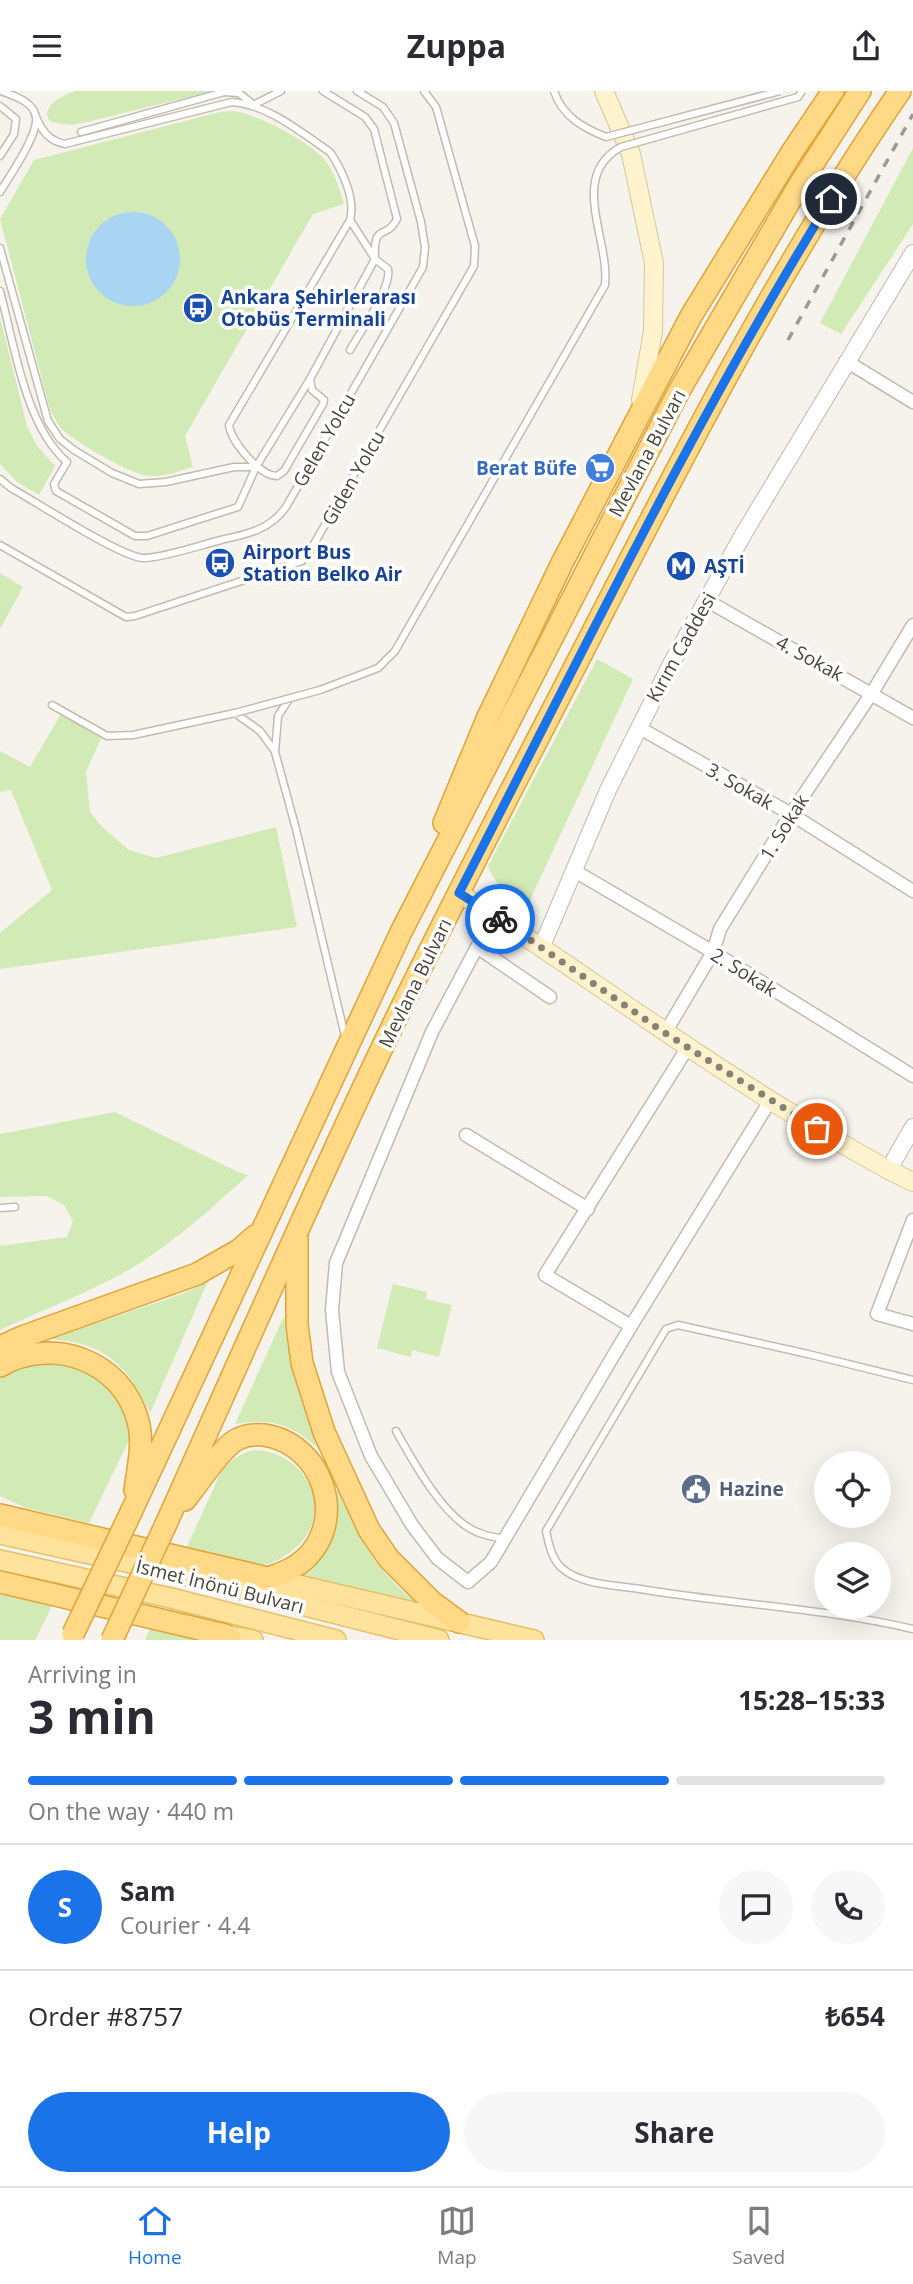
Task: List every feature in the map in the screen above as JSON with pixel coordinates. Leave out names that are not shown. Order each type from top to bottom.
[{"type":"highway","points":[[401,932],[487,719],[562,563],[691,316],[832,91]]},
{"type":"highway","name":"Mevlana Bulvarı","points":[[70,1638],[401,932],[679,391],[798,187],[860,91]]},
{"type":"highway","name":"Mevlana Bulvarı","points":[[166,1524],[381,1051],[459,893],[685,453],[786,270],[900,91]]},
{"type":"highway","points":[[0,1347],[197,1274],[239,1250],[260,1232]]},
{"type":"highway","points":[[297,1233],[297,1325],[302,1363],[324,1432],[369,1530],[389,1559],[432,1602],[460,1622]]},
{"type":"highway","points":[[0,1366],[27,1354],[54,1352],[73,1355],[100,1367],[119,1384],[133,1405],[139,1423],[140,1440],[132,1510]]},
{"type":"highway","points":[[0,1520],[268,1578],[287,1571],[306,1559],[320,1539],[326,1514],[326,1499],[318,1474],[309,1459],[294,1445],[274,1437],[256,1434],[233,1442],[166,1524],[112,1640]]},
{"type":"highway","points":[[0,1582],[228,1637]]},
{"type":"main road","points":[[604,91],[631,153],[654,263],[653,331],[646,382],[633,429]]},
{"type":"main road","points":[[459,893],[770,1101],[888,1171],[913,1182]]},
{"type":"main road","name":"İsmet İnönü Bulvarı","points":[[0,1520],[180,1574],[439,1640]]},
{"type":"main road","name":"İsmet İnönü Bulvarı","points":[[0,1560],[172,1598],[336,1640]]},
{"type":"main road","points":[[268,1578],[534,1640]]},
{"type":"main road","points":[[228,1637],[253,1640]]},
{"type":"street","name":"Kırım Caddesi","points":[[542,946],[573,870],[638,727],[706,600],[846,361],[913,253]]},
{"type":"street","points":[[846,361],[913,402]]},
{"type":"street","name":"4. Sokak","points":[[706,600],[913,718]]},
{"type":"street","name":"1. Sokak","points":[[665,1033],[713,953],[720,929],[913,625]]},
{"type":"street","name":"3. Sokak","points":[[638,727],[791,814],[913,891]]},
{"type":"street","name":"2. Sokak","points":[[573,870],[913,1076]]},
{"type":"street","points":[[550,997],[477,947],[432,1032],[336,1263],[332,1310],[338,1372],[371,1456],[412,1525],[437,1558],[468,1582],[491,1562],[631,1326],[770,1101]]},
{"type":"street","points":[[631,1326],[545,1275],[589,1209],[688,1047]]},
{"type":"street","points":[[888,1171],[913,1127]]},
{"type":"street","points":[[466,1135],[589,1209]]},
{"type":"street","points":[[913,1220],[877,1314],[913,1324]]},
{"type":"lane","points":[[1,91],[19,97],[30,107],[46,135],[65,144],[232,102],[253,105],[281,91]]},
{"type":"lane","points":[[74,450],[54,484],[59,495],[128,534],[141,537],[235,509],[240,504],[256,467],[310,379],[375,259],[376,237],[392,227],[397,219],[377,135],[365,117],[323,91]]},
{"type":"lane","name":"Gelen Yolcu","points":[[0,479],[136,557],[156,556],[247,534],[266,527],[277,518],[286,507],[423,267],[425,259],[421,222],[394,124],[383,107],[357,91]]},
{"type":"lane","name":"Giden Yolcu","points":[[0,545],[126,617],[302,561],[307,556],[474,266],[475,246],[436,107],[424,91]]},
{"type":"lane","points":[[554,91],[568,115],[582,126],[606,137],[779,91]]},
{"type":"lane","points":[[52,705],[107,736],[133,735],[289,699],[378,668],[395,651],[605,285],[606,269],[593,185],[607,158],[621,147],[798,97],[802,91]]},
{"type":"lane","points":[[81,132],[224,92],[239,93],[253,105],[330,152],[341,170],[351,203],[350,220],[229,425],[232,435],[256,467],[272,476],[280,475],[284,471],[323,404],[324,400],[312,390],[310,379]]},
{"type":"lane","points":[[0,106],[16,119],[16,127],[0,156]]},
{"type":"lane","points":[[0,192],[32,136],[36,117]]},
{"type":"lane","points":[[350,220],[375,259],[388,269],[388,282],[350,350]]},
{"type":"lane","points":[[0,248],[48,421],[60,439],[112,473],[139,484],[166,482],[234,467],[256,467]]},
{"type":"lane","points":[[0,291],[33,413],[51,447],[67,462]]},
{"type":"lane","points":[[289,699],[278,716],[275,752],[347,1045]]},
{"type":"lane","points":[[234,713],[260,731],[275,752]]},
{"type":"lane","points":[[0,1208],[15,1207]]},
{"type":"lane","points":[[913,1380],[678,1325],[666,1329],[546,1531],[550,1551],[562,1569],[583,1579],[687,1597],[834,1613],[913,1629]]},
{"type":"lane","points":[[396,1431],[424,1480],[453,1514],[475,1532],[505,1539]]},
{"type":"green space","points":[[76,91],[213,91],[87,122],[71,125],[51,122],[47,111],[54,102]]},
{"type":"green space","points":[[233,111],[268,123],[316,152],[331,169],[344,204],[313,214],[185,436],[193,467],[161,476],[141,474],[80,443],[58,425],[49,406],[0,219],[34,160],[220,112]]},
{"type":"green space","points":[[913,148],[913,224],[841,334],[820,323]]},
{"type":"green space","points":[[0,317],[27,426],[37,446],[55,466],[39,495],[17,482],[0,464]]},
{"type":"green space","points":[[0,573],[23,587],[0,629]]},
{"type":"green space","points":[[597,659],[633,679],[530,900],[515,898],[499,886],[488,866]]},
{"type":"green space","points":[[61,714],[101,738],[86,772],[90,812],[103,828],[129,850],[156,858],[276,827],[297,927],[0,969],[0,933],[52,890],[11,790],[0,792],[0,751],[30,767]]},
{"type":"green space","points":[[115,1112],[248,1175],[182,1232],[140,1263],[89,1290],[0,1330],[0,1246],[67,1237],[73,1221],[64,1205],[47,1196],[0,1197],[0,1134]]},
{"type":"green space","points":[[208,1281],[150,1413],[132,1381],[112,1359],[85,1345],[49,1339],[182,1294]]},
{"type":"green space","points":[[393,1284],[427,1292],[426,1299],[452,1305],[439,1357],[412,1350],[411,1357],[377,1348]]},
{"type":"green space","points":[[284,1316],[297,1384],[319,1449],[299,1434],[280,1425],[260,1422],[235,1424]]},
{"type":"green space","points":[[37,1362],[71,1367],[100,1381],[120,1404],[126,1420],[130,1438],[89,1523],[26,1508],[0,1496],[0,1379],[8,1373]]},
{"type":"green space","points":[[254,1450],[273,1453],[290,1462],[302,1474],[311,1489],[315,1505],[313,1522],[305,1538],[285,1556],[266,1564],[237,1561],[186,1549],[221,1472],[236,1458]]},
{"type":"green space","points":[[337,1487],[368,1550],[388,1577],[415,1601],[302,1575],[321,1556],[333,1536],[337,1513]]},
{"type":"green space","points":[[0,1594],[52,1606],[35,1640],[0,1640]]},
{"type":"green space","points":[[150,1628],[198,1640],[145,1640]]},
{"type":"water","points":[[133,212],[151,216],[166,226],[176,241],[180,259],[176,277],[166,292],[151,302],[133,306],[115,302],[100,292],[90,277],[86,259],[90,241],[100,226],[115,216]]},
{"type":"railway","points":[[788,340],[913,114]]},
{"type":"way so far","points":[[500,919],[665,1033],[817,1129]]},
{"type":"place","name":"Ankara Şehirlerarası Otobüs Terminali","points":[[198,308]]},
{"type":"place","name":"Berat Büfe","points":[[600,468]]},
{"type":"place","name":"Airport Bus Station Belko Air","points":[[220,563]]},
{"type":"place","name":"AŞTİ","points":[[681,566]]},
{"type":"place","name":"Hazine","points":[[696,1489]]},
{"type":"route","points":[[500,919],[459,893],[685,453],[786,270],[831,199]]}]
